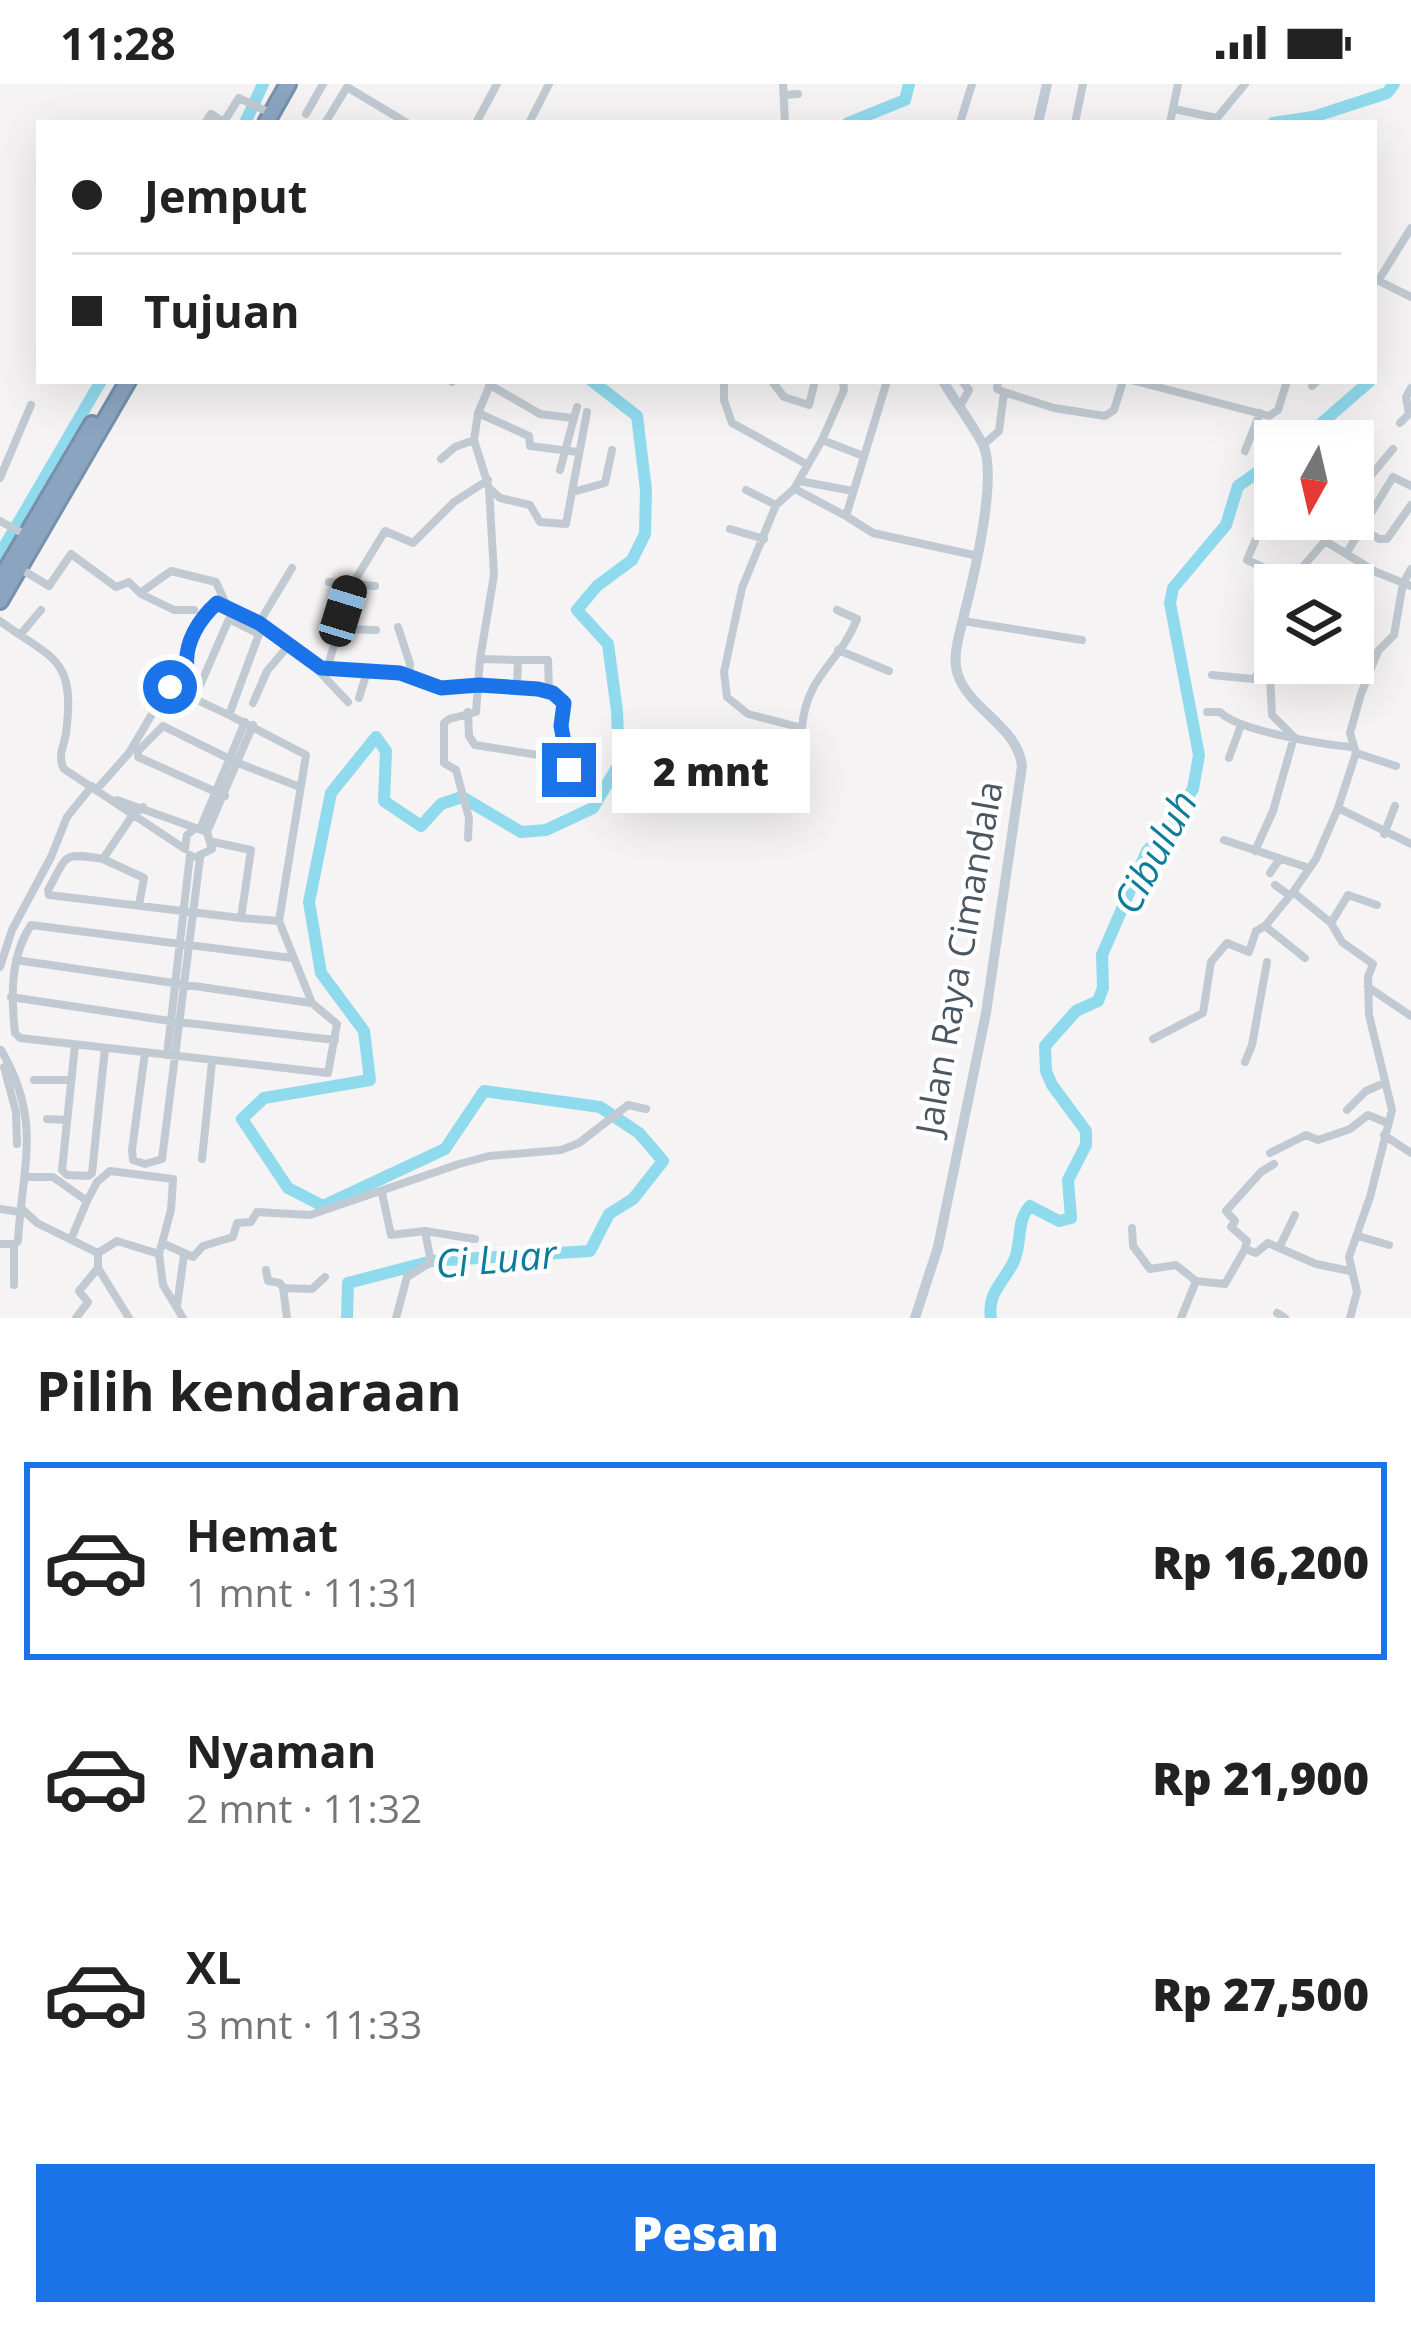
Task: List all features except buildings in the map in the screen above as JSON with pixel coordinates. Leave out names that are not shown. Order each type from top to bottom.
[{"type":"highway","points":[[269,118],[288,84]]},
{"type":"highway","points":[[269,118],[298,84]]},
{"type":"highway","points":[[0,580],[116,384]]},
{"type":"highway","points":[[0,601],[126,384]]},
{"type":"street","points":[[306,114],[323,84]]},
{"type":"street","points":[[478,120],[497,84]]},
{"type":"street","points":[[530,120],[548,84]]},
{"type":"street","points":[[960,120],[972,84]]},
{"type":"street","points":[[1039,120],[1047,84]]},
{"type":"street","points":[[1076,120],[1083,84]]},
{"type":"street","points":[[1171,120],[1178,84]]},
{"type":"street","points":[[1174,109],[1217,118],[1245,84]]},
{"type":"street","points":[[327,120],[347,86],[402,120]]},
{"type":"street","points":[[784,90],[798,94]]},
{"type":"street","points":[[225,120],[237,99],[269,118]]},
{"type":"street","points":[[1377,279],[1411,229]]},
{"type":"street","points":[[1377,280],[1411,297]]},
{"type":"street","points":[[467,838],[470,821],[456,770],[444,763],[444,723],[477,712],[480,659],[494,583],[489,484],[474,440],[478,412],[490,384]]},
{"type":"street","points":[[492,384],[540,414],[572,418]]},
{"type":"street","points":[[724,384],[733,423],[808,464]]},
{"type":"street","points":[[774,384],[784,398],[807,405],[814,384]]},
{"type":"street","points":[[837,610],[857,617],[848,640],[810,689],[802,728],[748,714],[727,697],[722,681],[739,596],[776,505],[794,488],[822,440],[843,384]]},
{"type":"street","points":[[846,516],[885,384]]},
{"type":"street","points":[[945,384],[983,445],[999,431],[1004,392]]},
{"type":"street","points":[[959,408],[968,390],[964,384]]},
{"type":"street","points":[[998,384],[997,389],[1004,392],[1054,408],[1105,416],[1114,410],[1122,384]]},
{"type":"street","points":[[1147,384],[1269,416],[1279,410],[1287,384]]},
{"type":"street","points":[[1400,423],[1409,414],[1406,397],[1411,388]]},
{"type":"street","points":[[0,478],[31,405]]},
{"type":"street","points":[[560,470],[577,407]]},
{"type":"street","points":[[478,412],[528,435],[530,446],[578,452]]},
{"type":"street","points":[[327,669],[352,585],[385,531],[413,543],[478,483],[489,484],[500,498],[530,505],[537,521],[563,524],[571,513],[587,412]]},
{"type":"street","points":[[1245,451],[1260,412]]},
{"type":"street","points":[[442,459],[455,447],[474,440]]},
{"type":"street","points":[[822,440],[862,455]]},
{"type":"street","name":"Jalan Raya Cimandala","points":[[915,1318],[938,1247],[986,1013],[1021,775],[1019,751],[959,679],[956,654],[978,556],[986,464],[983,445]]},
{"type":"street","points":[[1374,472],[1393,449]]},
{"type":"street","points":[[573,492],[605,483],[612,450]]},
{"type":"street","points":[[1374,508],[1393,477],[1411,486]]},
{"type":"street","points":[[794,488],[853,491]]},
{"type":"street","points":[[794,488],[873,533],[978,556]]},
{"type":"street","points":[[746,490],[776,505]]},
{"type":"street","points":[[1374,536],[1387,539],[1411,505]]},
{"type":"street","points":[[0,521],[24,534]]},
{"type":"street","points":[[730,530],[764,539]]},
{"type":"street","points":[[1346,554],[1355,540]]},
{"type":"street","points":[[1254,565],[1247,554],[1255,541]]},
{"type":"street","points":[[1304,564],[1324,541],[1407,585]]},
{"type":"street","points":[[20,568],[49,586],[71,554],[116,587],[129,582],[174,610],[194,610]]},
{"type":"street","points":[[259,623],[292,568]]},
{"type":"street","points":[[1249,952],[1254,934],[1291,894],[1320,852],[1355,750],[1351,729],[1361,694],[1372,661],[1399,623],[1411,568]]},
{"type":"street","points":[[140,593],[167,573],[177,572],[216,582],[227,606]]},
{"type":"street","points":[[328,582],[375,586]]},
{"type":"street","points":[[0,967],[67,817],[129,753],[174,677],[187,668],[185,651],[213,604],[259,623],[313,664],[347,702]]},
{"type":"street","points":[[20,635],[41,610]]},
{"type":"street","points":[[195,698],[232,619],[260,637],[229,715]]},
{"type":"street","points":[[0,621],[56,659],[65,671],[66,733],[60,763],[64,770],[192,854],[212,849],[203,833]]},
{"type":"street","points":[[963,621],[1082,640]]},
{"type":"street","points":[[398,627],[410,661],[409,675]]},
{"type":"street","points":[[339,629],[376,630]]},
{"type":"street","points":[[253,703],[266,670],[289,645]]},
{"type":"street","points":[[838,650],[889,671]]},
{"type":"street","points":[[480,659],[549,660],[549,692]]},
{"type":"street","points":[[517,687],[518,660]]},
{"type":"street","points":[[313,664],[409,675],[441,688],[479,685],[549,692],[564,703],[564,759]]},
{"type":"street","points":[[359,698],[367,672]]},
{"type":"street","points":[[1212,675],[1254,678]]},
{"type":"street","points":[[1271,684],[1273,718],[1294,737]]},
{"type":"street","points":[[180,692],[303,751],[279,921],[312,1003],[337,1022],[325,1076],[17,1037],[11,997],[16,960],[28,927],[33,925],[292,958]]},
{"type":"street","points":[[468,712],[469,736],[476,745],[570,762],[567,797]]},
{"type":"street","points":[[1207,712],[1220,712],[1241,725],[1355,750],[1396,766]]},
{"type":"street","points":[[203,833],[249,723]]},
{"type":"street","points":[[222,794],[139,757],[138,751],[162,725],[300,788]]},
{"type":"street","points":[[1229,758],[1241,725]]},
{"type":"street","points":[[1255,851],[1273,811],[1294,737]]},
{"type":"street","points":[[115,800],[251,850],[241,918]]},
{"type":"street","points":[[1384,834],[1395,806]]},
{"type":"street","points":[[103,860],[143,807]]},
{"type":"street","points":[[1338,808],[1411,844]]},
{"type":"street","points":[[145,1052],[132,1159],[145,1164],[162,1160],[188,912],[192,854],[187,835],[203,833]]},
{"type":"street","points":[[1224,840],[1309,868]]},
{"type":"street","points":[[139,905],[144,878],[103,860],[68,856],[47,893],[54,898],[279,921]]},
{"type":"street","points":[[1270,873],[1279,860]]},
{"type":"street","points":[[1275,885],[1331,923],[1342,942],[1373,964],[1368,986],[1374,1047],[1391,1110],[1349,1257],[1357,1292],[1353,1317]]},
{"type":"street","points":[[1331,923],[1348,895],[1377,905]]},
{"type":"street","points":[[1265,926],[1305,958]]},
{"type":"street","points":[[1153,1039],[1205,1011],[1209,967],[1226,944],[1268,963],[1245,1062]]},
{"type":"street","points":[[16,960],[312,1003]]},
{"type":"street","points":[[1368,986],[1411,1016]]},
{"type":"street","points":[[11,997],[335,1040]]},
{"type":"street","points":[[75,1045],[63,1172],[88,1176],[93,1166],[105,1048]]},
{"type":"street","points":[[0,1049],[16,1112],[17,1144]]},
{"type":"street","points":[[0,1049],[27,1112],[27,1177],[18,1241],[0,1244]]},
{"type":"street","points":[[202,1159],[212,1062]]},
{"type":"street","points":[[34,1080],[70,1080]]},
{"type":"street","points":[[1347,1110],[1366,1091],[1384,1083]]},
{"type":"street","points":[[163,1243],[193,1257],[209,1243],[230,1239],[237,1223],[251,1222],[256,1212],[310,1215],[489,1156],[567,1148],[622,1108],[646,1109]]},
{"type":"street","points":[[1270,1153],[1306,1135],[1316,1140],[1350,1129],[1368,1115],[1385,1122]]},
{"type":"street","points":[[47,1119],[67,1120]]},
{"type":"street","points":[[1384,1135],[1411,1153]]},
{"type":"street","points":[[1132,1228],[1133,1246],[1148,1267],[1176,1265],[1196,1281],[1226,1284],[1247,1240],[1231,1227],[1234,1221],[1226,1211],[1274,1164]]},
{"type":"street","points":[[71,1239],[87,1201],[108,1172],[172,1179],[159,1254],[161,1280],[183,1318]]},
{"type":"street","points":[[27,1177],[53,1177],[87,1201]]},
{"type":"street","points":[[382,1193],[392,1236],[476,1239]]},
{"type":"street","points":[[0,1209],[20,1210],[98,1253]]},
{"type":"street","points":[[1280,1248],[1295,1215]]},
{"type":"street","points":[[396,1318],[407,1277],[431,1262],[426,1234]]},
{"type":"street","points":[[1358,1236],[1389,1245]]},
{"type":"street","points":[[98,1253],[118,1241],[159,1254]]},
{"type":"street","points":[[1245,1249],[1256,1253],[1268,1243],[1316,1264],[1352,1271]]},
{"type":"street","points":[[14,1244],[14,1285]]},
{"type":"street","points":[[98,1253],[98,1268],[129,1318]]},
{"type":"street","points":[[177,1306],[184,1255]]},
{"type":"street","points":[[76,1318],[88,1302],[79,1291],[98,1268]]},
{"type":"street","points":[[266,1270],[268,1281],[283,1288],[312,1289],[325,1277]]},
{"type":"street","points":[[1181,1318],[1196,1281]]},
{"type":"street","points":[[283,1288],[287,1318]]},
{"type":"waterway","points":[[246,120],[263,84]]},
{"type":"waterway","name":"Ci Luar","points":[[855,120],[905,100],[909,84]]},
{"type":"waterway","name":"Cibuluh","points":[[1293,120],[1387,93],[1394,84]]},
{"type":"waterway","points":[[0,554],[99,384]]},
{"type":"waterway","name":"Ci Luar","points":[[347,1318],[348,1283],[432,1261],[590,1251],[609,1214],[633,1199],[663,1161],[639,1133],[600,1107],[484,1091],[445,1149],[323,1206],[288,1188],[242,1119],[264,1098],[370,1080],[364,1031],[321,973],[309,902],[331,793],[376,737],[386,751],[384,801],[421,826],[441,804],[462,797],[521,832],[546,830],[593,808],[619,764],[608,644],[577,610],[597,586],[632,560],[645,534],[646,490],[637,416],[596,384]]},
{"type":"waterway","name":"Cibuluh","points":[[1325,420],[1367,384]]},
{"type":"waterway","name":"Cibuluh","points":[[991,1318],[994,1295],[1016,1256],[1022,1219],[1030,1206],[1059,1221],[1071,1218],[1068,1180],[1086,1145],[1086,1131],[1052,1085],[1045,1046],[1076,1011],[1098,1001],[1103,988],[1102,955],[1147,851],[1193,789],[1199,755],[1170,603],[1173,588],[1226,525],[1238,486],[1254,475]]},
{"type":"route","points":[[170,687],[174,677],[187,668],[185,651],[194,632],[217,603],[259,623],[321,668],[400,673],[441,688],[508,686],[553,693],[564,703],[561,726],[569,770]]}]
